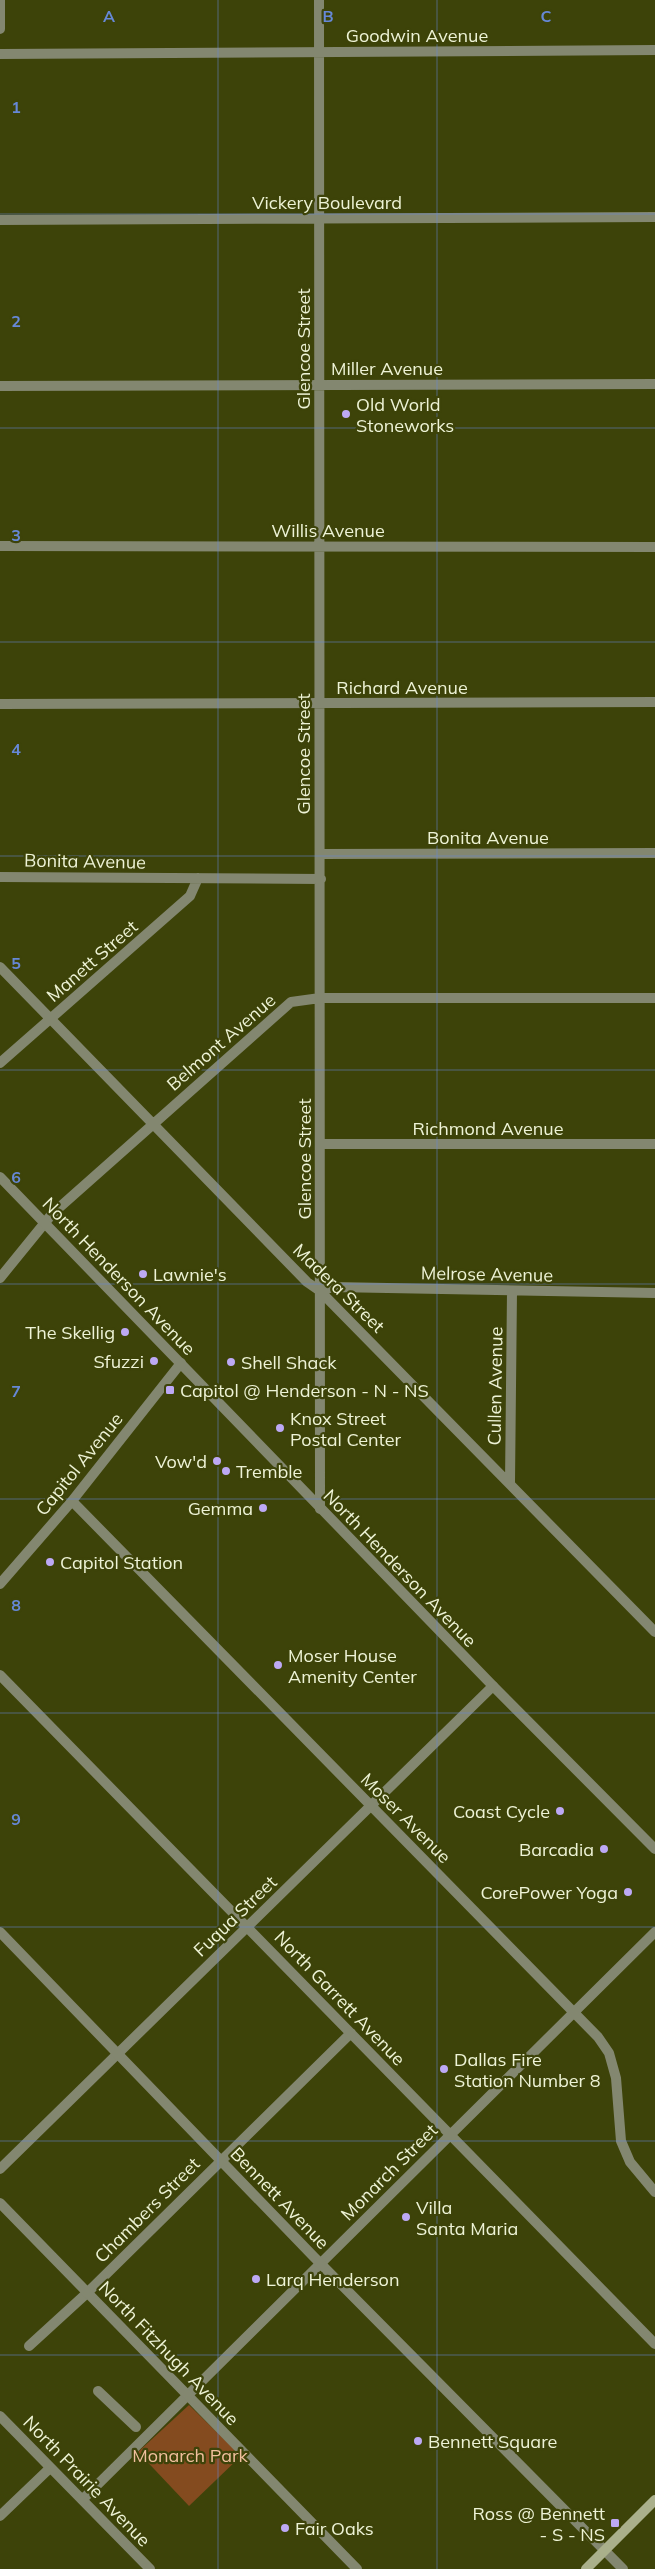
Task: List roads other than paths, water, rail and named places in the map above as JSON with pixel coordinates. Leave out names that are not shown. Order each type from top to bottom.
[{"type":"main road","points":[[586,2569],[655,2500]]},
{"type":"street","points":[[0,0],[0,30]]},
{"type":"street","name":"Glencoe Street","points":[[319,0],[320,1509]]},
{"type":"street","name":"Goodwin Avenue","points":[[0,54],[655,50]]},
{"type":"street","name":"Vickery Boulevard","points":[[0,220],[655,217]]},
{"type":"street","name":"Miller Avenue","points":[[0,386],[655,384]]},
{"type":"street","name":"Willis Avenue","points":[[0,546],[655,547]]},
{"type":"street","name":"Richard Avenue","points":[[0,704],[655,702]]},
{"type":"street","name":"Bonita Avenue","points":[[320,854],[655,853]]},
{"type":"street","name":"Bonita Avenue","points":[[0,876],[320,879]]},
{"type":"street","name":"Manett Street","points":[[0,1063],[190,896],[198,878]]},
{"type":"street","name":"Madera Street","points":[[0,967],[307,1282],[320,1291],[510,1482],[655,1632]]},
{"type":"street","name":"Belmont Avenue","points":[[0,1278],[52,1214],[86,1181],[291,1002],[320,998],[655,998]]},
{"type":"street","name":"Richmond Avenue","points":[[320,1144],[655,1144]]},
{"type":"street","name":"North Henderson Avenue","points":[[0,1176],[44,1224],[181,1363],[320,1509],[655,1849]]},
{"type":"street","name":"Melrose Avenue","points":[[320,1291],[330,1287],[655,1293]]},
{"type":"street","name":"Cullen Avenue","points":[[510,1482],[512,1290]]},
{"type":"street","name":"Capitol Avenue","points":[[0,1584],[72,1501],[181,1363]]},
{"type":"street","name":"Moser Avenue","points":[[72,1501],[198,1627],[598,2037],[609,2054],[616,2078],[621,2141],[630,2162],[655,2192]]},
{"type":"street","name":"North Garrett Avenue","points":[[0,1675],[655,2344]]},
{"type":"street","name":"Fuqua Street","points":[[0,2169],[493,1686]]},
{"type":"street","name":"Bennett Avenue","points":[[0,1932],[220,2160],[622,2569]]},
{"type":"street","name":"Monarch Street","points":[[83,2499],[655,1932]]},
{"type":"street","name":"Chambers Street","points":[[29,2346],[87,2293],[351,2033]]},
{"type":"street","name":"North Fitzhugh Avenue","points":[[0,2202],[87,2293],[189,2394],[357,2569]]},
{"type":"street","points":[[98,2390],[136,2427]]},
{"type":"street","name":"North Prairie Avenue","points":[[0,2416],[150,2569]]},
{"type":"street","points":[[0,2516],[50,2468]]},
{"type":"place","name":"Old World Stoneworks","points":[[346,414]]},
{"type":"place","name":"Lawnie's","points":[[143,1274]]},
{"type":"place","name":"The Skellig","points":[[125,1332]]},
{"type":"place","name":"Sfuzzi","points":[[154,1361]]},
{"type":"place","name":"Shell Shack","points":[[231,1362]]},
{"type":"place","name":"Capitol @ Henderson - N - NS","points":[[170,1390]]},
{"type":"place","name":"Knox Street Postal Center","points":[[280,1428]]},
{"type":"place","name":"Vow'd","points":[[217,1461]]},
{"type":"place","name":"Tremble","points":[[226,1471]]},
{"type":"place","name":"Gemma","points":[[263,1508]]},
{"type":"place","name":"Capitol Station","points":[[50,1562]]},
{"type":"place","name":"Moser House Amenity Center","points":[[278,1665]]},
{"type":"place","name":"Coast Cycle","points":[[560,1811]]},
{"type":"place","name":"Barcadia","points":[[604,1849]]},
{"type":"place","name":"CorePower Yoga","points":[[628,1892]]},
{"type":"place","name":"Dallas Fire Station Number 8","points":[[444,2069]]},
{"type":"place","name":"Villa Santa Maria","points":[[406,2217]]},
{"type":"place","name":"Larq Henderson","points":[[256,2279]]},
{"type":"place","name":"Bennett Square","points":[[418,2441]]},
{"type":"place","name":"Ross @ Bennett - S - NS","points":[[615,2523]]},
{"type":"place","name":"Fair Oaks","points":[[285,2528]]},
{"type":"park label","name":"Monarch Park","points":[[190,2455]]}]
